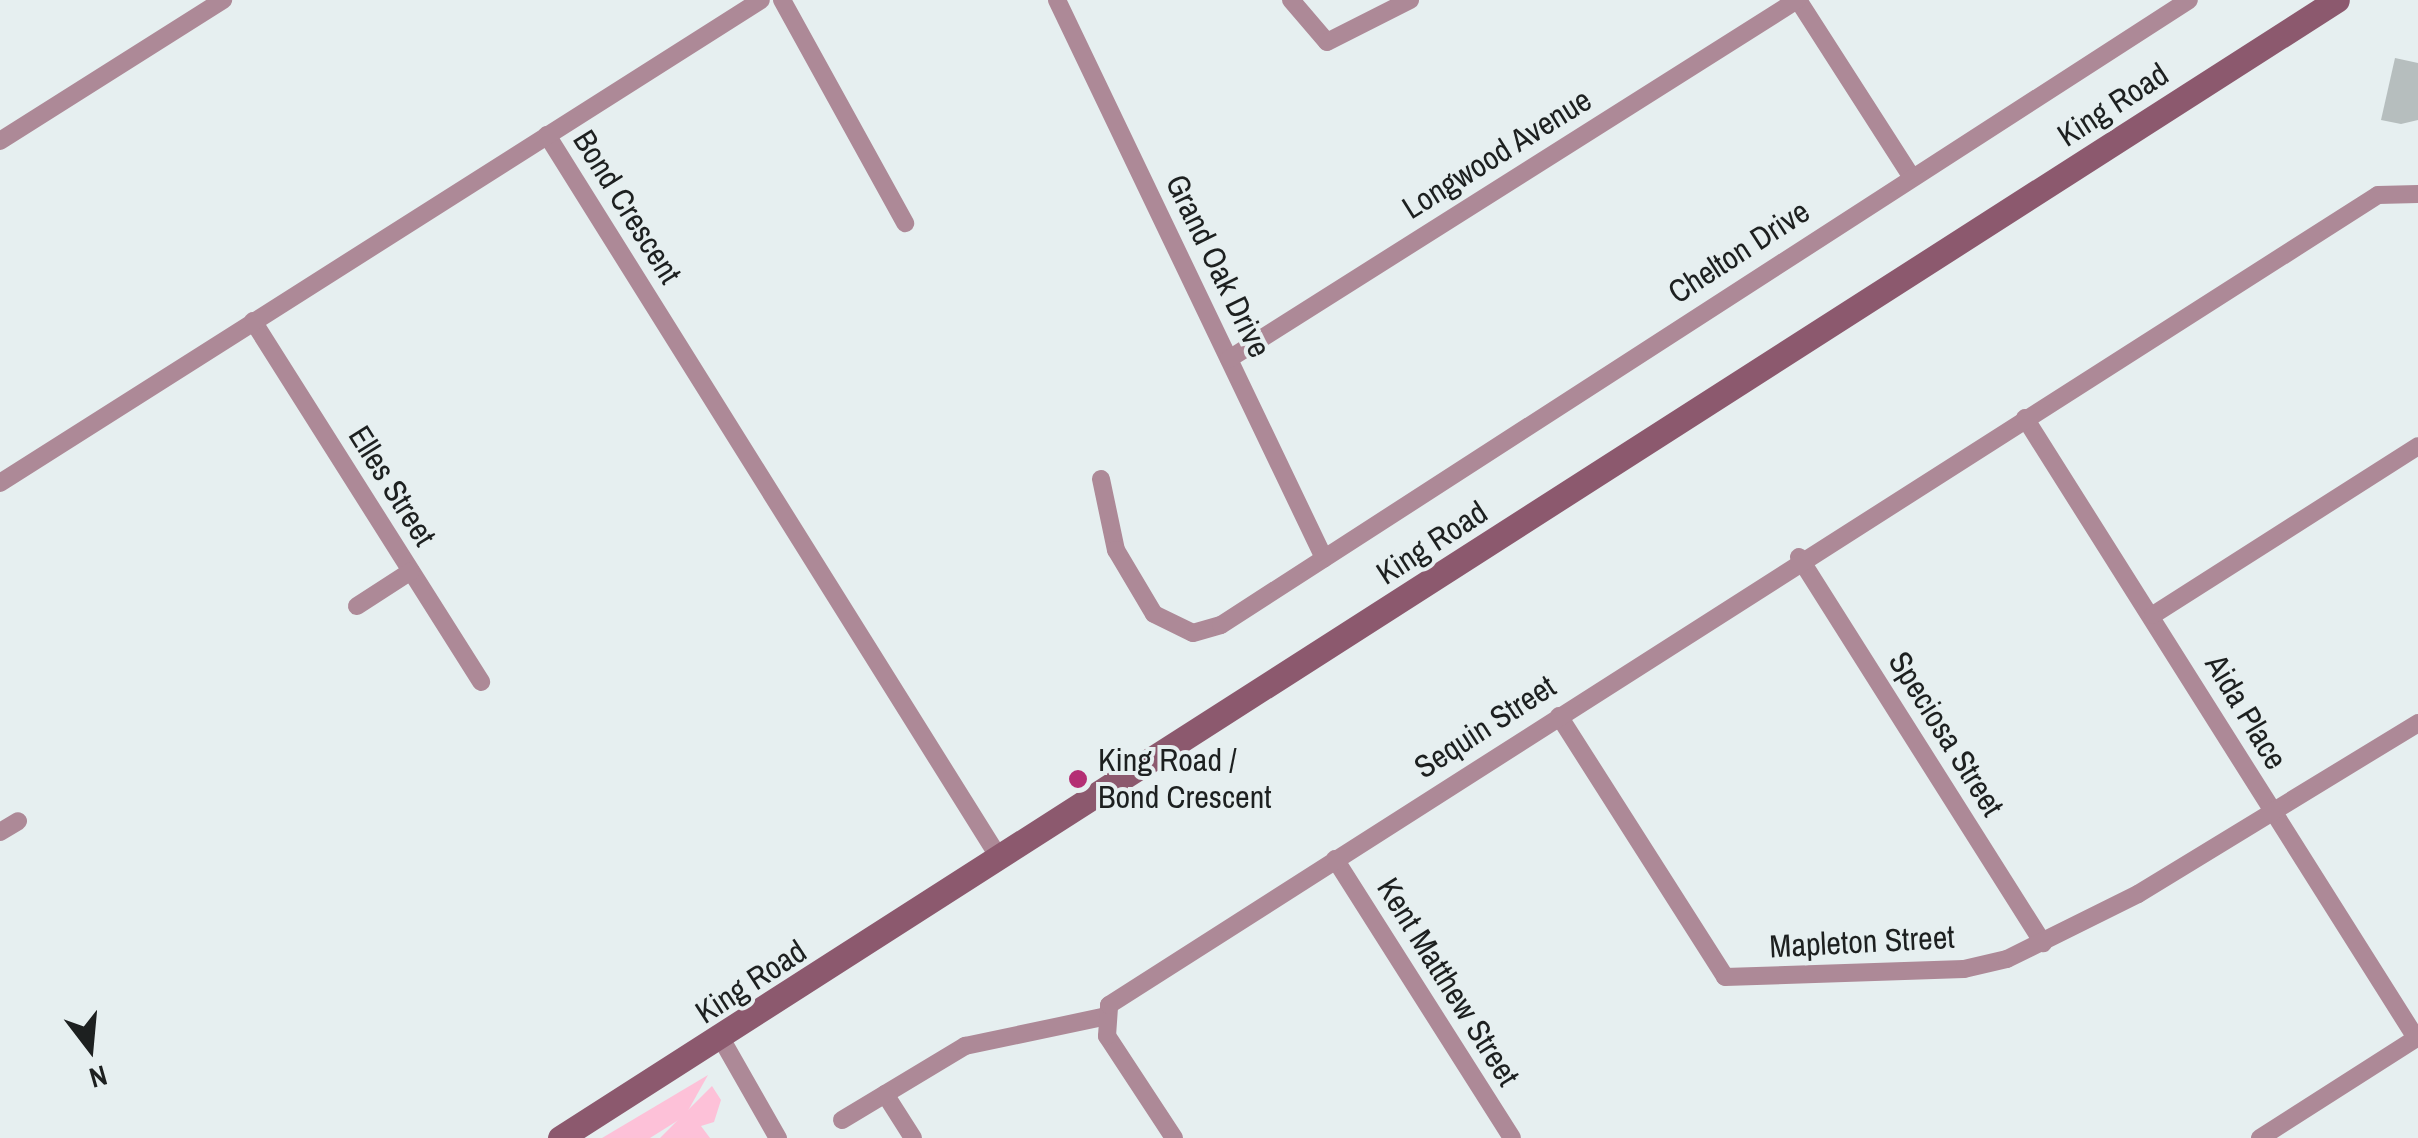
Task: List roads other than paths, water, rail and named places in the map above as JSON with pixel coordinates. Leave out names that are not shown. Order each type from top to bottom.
[{"type":"main road","name":"King Road","points":[[560,1138],[722,1040],[2337,0]]},
{"type":"street","points":[[0,141],[223,0]]},
{"type":"street","points":[[546,135],[760,0]]},
{"type":"street","points":[[782,0],[904,223]]},
{"type":"street","name":"Grand Oak Drive","points":[[1057,0],[1324,558]]},
{"type":"street","points":[[1291,0],[1327,42],[1410,0]]},
{"type":"street","points":[[1797,0],[1912,176]]},
{"type":"street","name":"Longwood Avenue","points":[[1229,359],[1797,0]]},
{"type":"street","name":"Chelton Drive","points":[[1101,479],[1116,550],[1154,614],[1180,630],[1221,625],[2189,0]]},
{"type":"street","name":"Bond Crescent","points":[[0,483],[546,135],[1000,859]]},
{"type":"street","name":"Sequin Street","points":[[1103,1016],[1334,859],[1560,716],[1799,557],[2378,195],[2418,194]]},
{"type":"street","name":"Elles Street","points":[[254,321],[481,682]]},
{"type":"street","name":"Aida Place","points":[[2025,418],[2417,1037]]},
{"type":"street","points":[[2153,615],[2418,446]]},
{"type":"street","name":"Speciosa Street","points":[[1799,557],[2043,944]]},
{"type":"street","points":[[357,606],[411,571]]},
{"type":"street","name":"Mapleton Street","points":[[1560,716],[1725,977],[1964,969],[2043,944],[2418,723]]},
{"type":"street","points":[[0,832],[18,821]]},
{"type":"street","name":"Kent Matthew Street","points":[[1334,859],[1512,1138]]},
{"type":"street","points":[[842,1120],[975,1043],[1103,1016],[1114,1050],[1174,1138]]},
{"type":"street","points":[[2260,1138],[2417,1037]]},
{"type":"street","points":[[722,1040],[778,1138]]},
{"type":"street","points":[[885,1094],[913,1138]]},
{"type":"place","name":"King Road / Bond Crescent","points":[[1078,779]]}]
